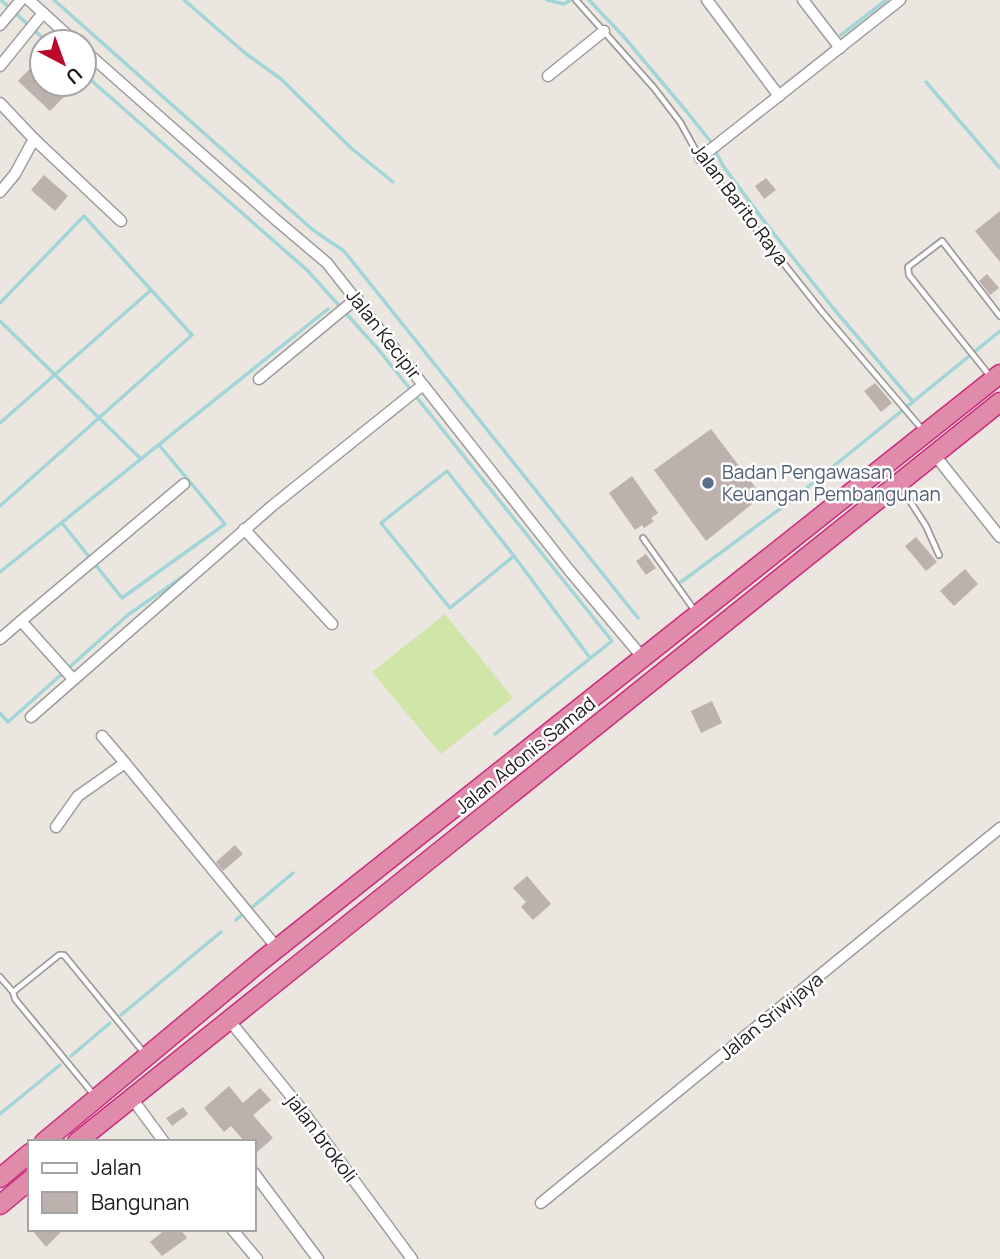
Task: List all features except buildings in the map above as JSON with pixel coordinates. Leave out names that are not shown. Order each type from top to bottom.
[{"type":"highway","points":[[46,1140],[278,949],[996,377]]},
{"type":"highway","name":"Jalan Adonis Samad","points":[[79,1140],[1000,402]]},
{"type":"highway","points":[[427,832],[440,849]]},
{"type":"highway","points":[[0,1178],[28,1155]]},
{"type":"highway","points":[[0,1205],[28,1182]]},
{"type":"street","points":[[0,25],[21,0]]},
{"type":"street","points":[[29,0],[60,28]]},
{"type":"street","points":[[707,0],[779,96]]},
{"type":"street","points":[[803,0],[840,48]]},
{"type":"street","points":[[700,158],[900,0]]},
{"type":"street","points":[[0,66],[43,13]]},
{"type":"street","points":[[548,76],[604,31]]},
{"type":"street","name":"Jalan Kecipir","points":[[98,62],[327,262],[357,298],[419,388],[643,658]]},
{"type":"street","points":[[0,103],[121,221]]},
{"type":"street","points":[[0,192],[15,174],[34,139]]},
{"type":"street","points":[[259,379],[357,298]]},
{"type":"street","points":[[31,717],[71,676],[244,529],[419,388]]},
{"type":"street","points":[[934,454],[1000,537]]},
{"type":"street","points":[[0,639],[184,484]]},
{"type":"street","points":[[244,529],[332,624]]},
{"type":"street","points":[[21,621],[71,676]]},
{"type":"street","points":[[102,736],[278,949]]},
{"type":"street","points":[[56,827],[78,796],[125,763]]},
{"type":"street","name":"Jalan Sriwijaya","points":[[541,1203],[1000,828]]},
{"type":"street","name":"jalan brokoli","points":[[229,1020],[299,1105],[412,1259]]},
{"type":"street","points":[[131,1097],[163,1140]]},
{"type":"street","points":[[256,1176],[318,1259]]},
{"type":"street","points":[[234,1231],[257,1259]]},
{"type":"lane","name":"Jalan Barito Raya","points":[[577,1],[654,88],[680,122],[700,158],[823,313],[925,433]]},
{"type":"lane","points":[[996,377],[909,275],[908,267],[942,241],[1000,316]]},
{"type":"lane","points":[[899,483],[926,526],[939,555]]},
{"type":"lane","points":[[643,538],[698,614]]},
{"type":"lane","points":[[13,992],[60,955],[64,955],[147,1056]]},
{"type":"lane","points":[[0,977],[97,1098]]},
{"type":"green space","points":[[445,614],[513,698],[441,754],[372,672]]},
{"type":"waterway","points":[[1,0],[32,28]]},
{"type":"waterway","points":[[54,0],[313,230],[344,251],[638,618]]},
{"type":"waterway","points":[[184,0],[245,53],[281,79],[351,148],[393,182]]},
{"type":"waterway","points":[[547,0],[564,4],[571,0]]},
{"type":"waterway","points":[[589,0],[687,112],[711,142],[723,166],[767,225],[913,402]]},
{"type":"waterway","points":[[841,35],[886,0]]},
{"type":"waterway","points":[[926,82],[1000,168]]},
{"type":"waterway","points":[[98,86],[308,271],[378,349],[612,641],[495,734]]},
{"type":"waterway","points":[[0,303],[84,216],[192,335],[0,506]]},
{"type":"waterway","points":[[0,423],[151,290]]},
{"type":"waterway","points":[[0,572],[328,309]]},
{"type":"waterway","points":[[0,321],[141,459]]},
{"type":"waterway","points":[[681,582],[792,500],[1000,331]]},
{"type":"waterway","points":[[388,419],[401,409]]},
{"type":"waterway","points":[[62,523],[122,598],[225,524],[159,445]]},
{"type":"waterway","points":[[514,556],[450,608],[381,523],[447,471],[514,556],[590,658]]},
{"type":"waterway","points":[[0,713],[8,722],[129,614],[191,571]]},
{"type":"waterway","points":[[250,909],[293,873]]},
{"type":"waterway","points":[[236,920],[243,914]]},
{"type":"waterway","points":[[121,1015],[221,932]]},
{"type":"waterway","points":[[71,1056],[110,1023]]},
{"type":"waterway","points":[[0,1114],[60,1065]]},
{"type":"place","name":"Badan Pengawasan Keuangan Pembangunan","points":[[708,483]]}]
